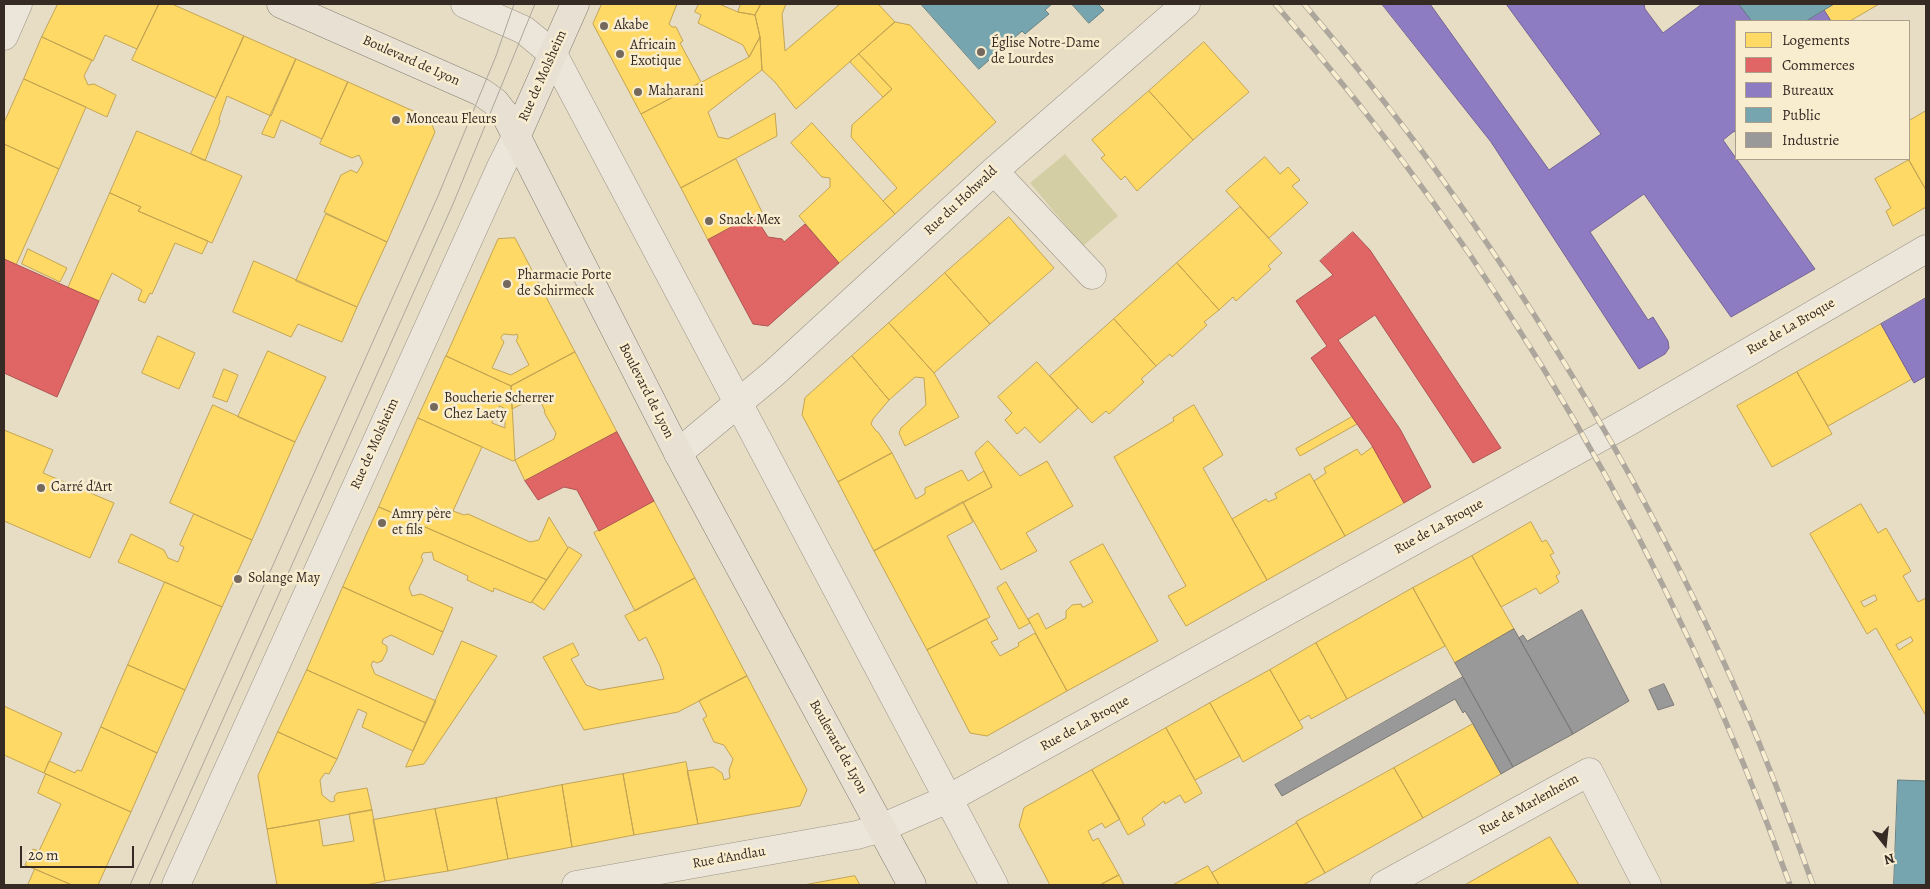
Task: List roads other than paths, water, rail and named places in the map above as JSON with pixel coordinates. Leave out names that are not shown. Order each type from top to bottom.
[{"type":"main road","name":"Boulevard de Lyon","points":[[281,4],[480,92],[495,102],[506,116],[678,454],[912,885]]},
{"type":"main road","name":"Rue de Molsheim","points":[[516,137],[575,4]]},
{"type":"street","points":[[4,36],[18,4]]},
{"type":"street","points":[[465,4],[524,30],[554,54],[994,885]]},
{"type":"street","name":"Rue du Hohwald","points":[[678,454],[780,368],[994,171],[1186,4]]},
{"type":"street","name":"Rue de Molsheim","points":[[176,885],[516,137]]},
{"type":"street","points":[[994,171],[1092,275]]},
{"type":"street","name":"Rue de La Broque","points":[[881,828],[948,799],[1619,427],[1926,249]]},
{"type":"street","name":"Rue de Marlenheim","points":[[1384,885],[1588,772],[1647,885]]},
{"type":"street","name":"Rue d'Andlau","points":[[594,884],[857,835],[881,828]]},
{"type":"tram line","points":[[130,885],[438,196],[496,56],[514,4]]},
{"type":"tram line","points":[[149,885],[453,204],[535,4]]},
{"type":"railway","points":[[1275,4],[1357,102],[1435,205],[1507,311],[1574,420],[1636,533],[1693,648],[1744,765],[1790,885]]},
{"type":"railway","points":[[1304,4],[1378,94],[1447,186],[1532,312],[1611,442],[1682,575],[1715,643],[1764,755],[1813,885]]},
{"type":"place","name":"Akabe","points":[[604,26]]},
{"type":"place","name":"Église Notre-Dame de Lourdes","points":[[981,52]]},
{"type":"place","name":"Africain Exotique","points":[[620,54]]},
{"type":"place","name":"Maharani","points":[[638,92]]},
{"type":"place","name":"Monceau Fleurs","points":[[396,120]]},
{"type":"place","name":"Snack Mex","points":[[709,221]]},
{"type":"place","name":"Pharmacie Porte de Schirmeck","points":[[507,284]]},
{"type":"place","name":"Boucherie Scherrer Chez Laety","points":[[434,407]]},
{"type":"place","name":"Carré d'Art","points":[[41,488]]},
{"type":"place","name":"Amry père et fils","points":[[382,523]]},
{"type":"place","name":"Solange May","points":[[238,579]]}]
